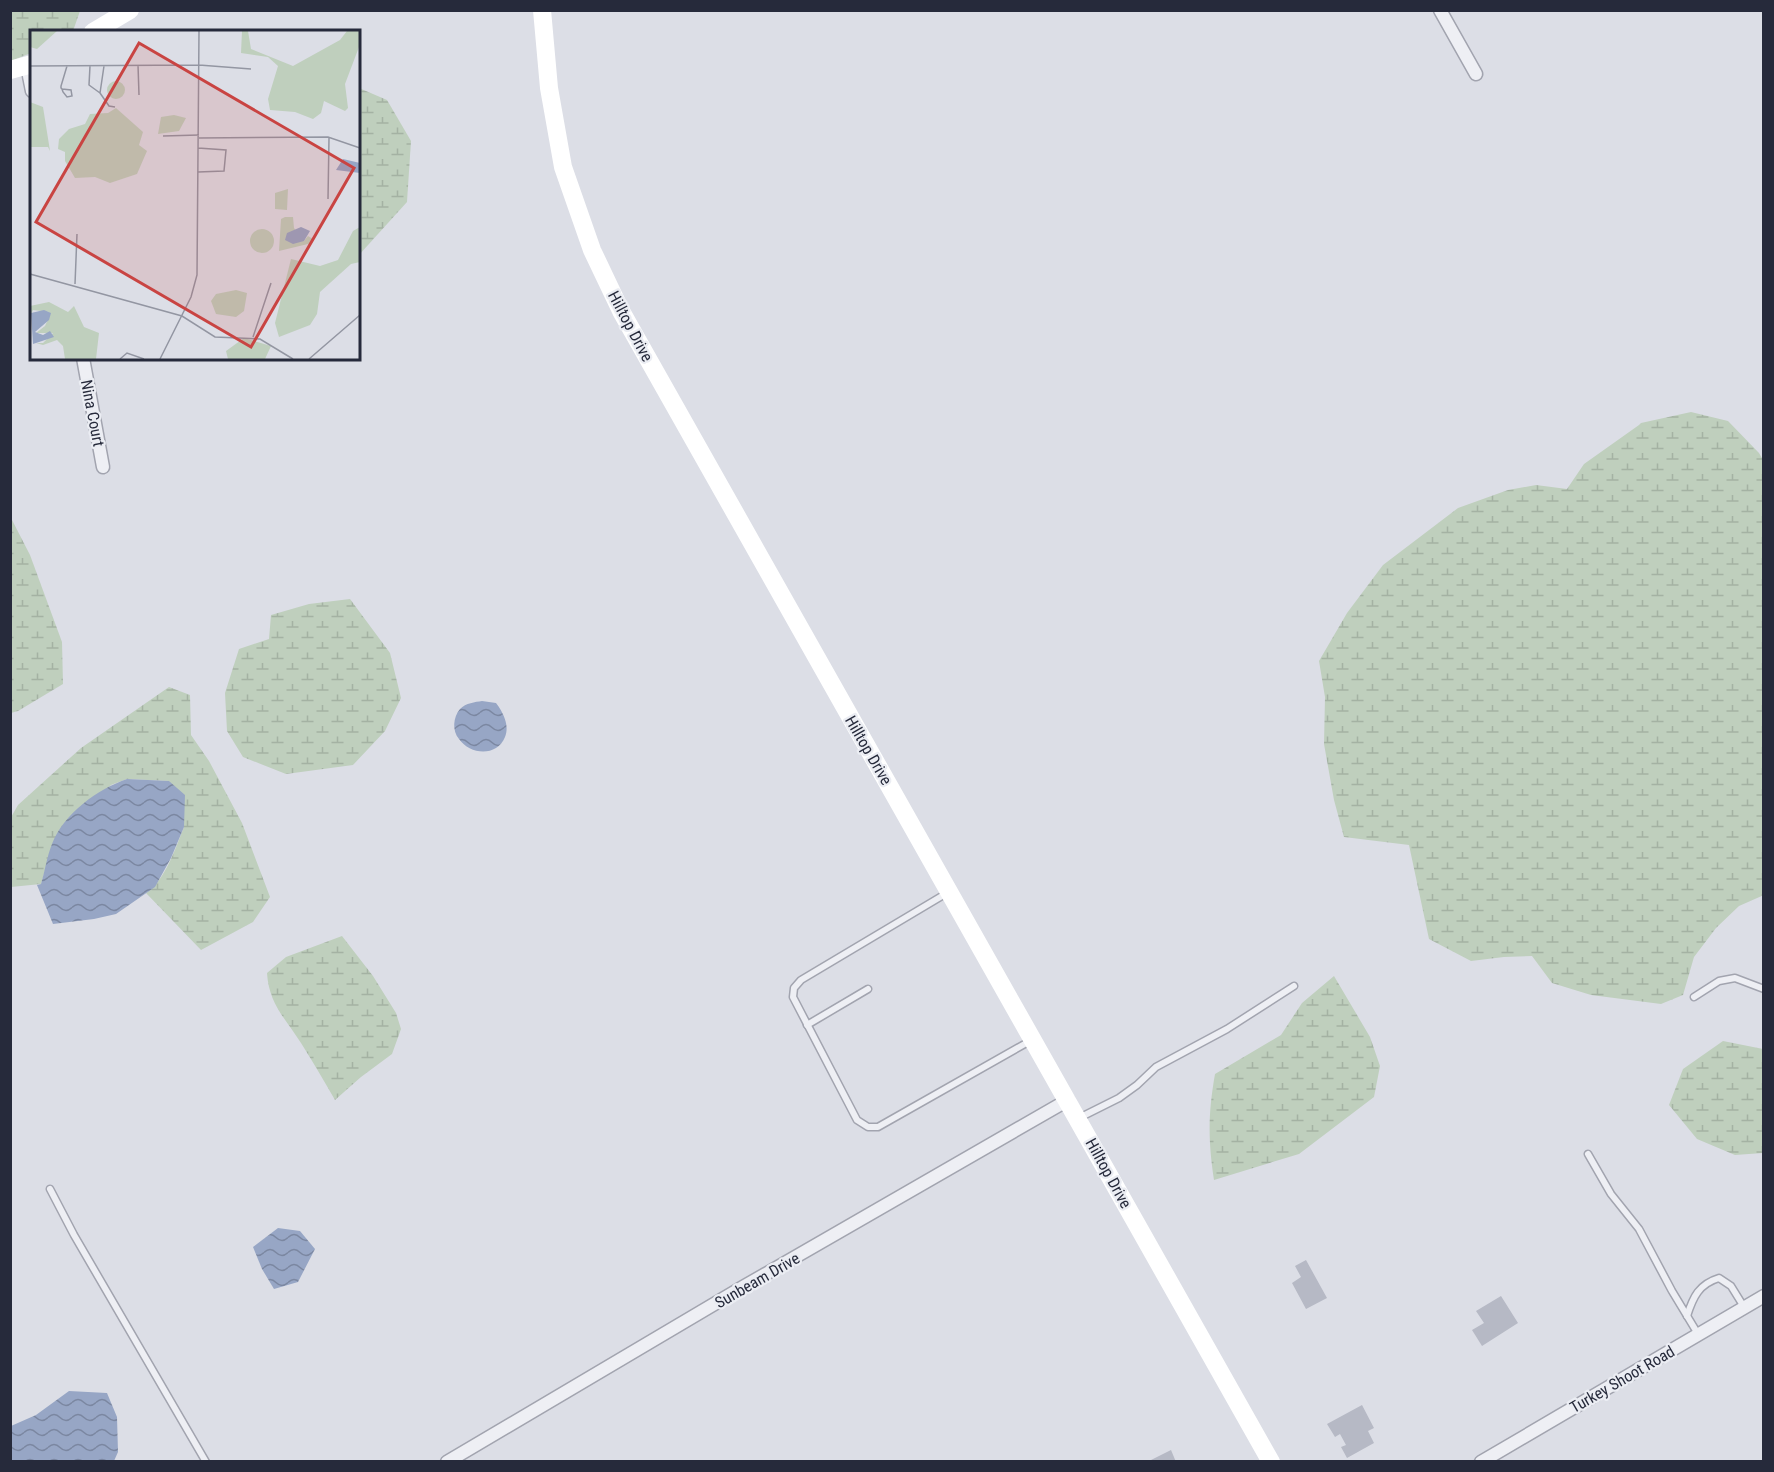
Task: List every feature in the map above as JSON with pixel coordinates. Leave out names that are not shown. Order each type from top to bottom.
[{"type":"street","points":[[96,30],[130,10]]},
{"type":"street","name":"Hilltop Drive","points":[[542,10],[549,88],[563,167],[592,250],[621,311],[1271,1461]]},
{"type":"street","points":[[1440,10],[1476,74]]},
{"type":"street","points":[[23,67],[30,86]]},
{"type":"street","name":"Nina Court","points":[[82,360],[103,467]]},
{"type":"street","name":"Sunbeam Drive","points":[[447,1461],[1068,1100]]},
{"type":"street","name":"Turkey Shoot Road","points":[[1481,1461],[1764,1296]]},
{"type":"lane","points":[[950,891],[801,980],[794,988],[793,998],[857,1120],[868,1128],[878,1127],[1033,1039]]},
{"type":"lane","points":[[1694,997],[1719,981],[1735,978],[1764,989]]},
{"type":"lane","points":[[1078,1119],[1119,1098],[1137,1085],[1156,1066],[1227,1029],[1294,986]]},
{"type":"lane","points":[[807,1024],[868,989]]},
{"type":"lane","points":[[1588,1154],[1611,1194],[1639,1229],[1698,1334]]},
{"type":"lane","points":[[50,1189],[74,1235],[206,1461]]},
{"type":"lane","points":[[1688,1316],[1692,1301],[1700,1289],[1708,1281],[1719,1278],[1731,1287],[1744,1307]]},
{"type":"green space","points":[[11,11],[80,11],[73,30],[30,30],[30,53],[11,61]]},
{"type":"green space","points":[[360,88],[387,100],[411,141],[407,202],[360,254]]},
{"type":"green space","points":[[1691,412],[1728,421],[1763,460],[1764,895],[1739,906],[1716,928],[1694,957],[1683,995],[1661,1004],[1591,995],[1552,983],[1532,956],[1471,961],[1429,939],[1409,845],[1344,837],[1334,800],[1324,744],[1325,697],[1319,661],[1347,613],[1383,565],[1458,508],[1508,490],[1536,485],[1567,489],[1584,464],[1641,423]]},
{"type":"green space","points":[[11,518],[30,555],[62,642],[63,684],[11,713]]},
{"type":"green space","points":[[350,599],[390,653],[401,698],[385,731],[353,765],[286,774],[243,757],[227,731],[225,693],[239,649],[269,639],[271,615],[309,604]]},
{"type":"green space","points":[[169,687],[190,695],[191,735],[209,761],[242,823],[270,897],[253,922],[201,950],[146,893],[164,872],[184,827],[169,781],[127,779],[111,785],[53,843],[41,884],[11,887],[10,819],[18,805],[81,748]]},
{"type":"green space","points":[[342,936],[373,976],[396,1013],[401,1029],[392,1054],[335,1100],[274,1002],[267,973],[286,957]]},
{"type":"green space","points":[[1334,976],[1370,1037],[1380,1066],[1374,1097],[1299,1154],[1214,1180],[1210,1127],[1215,1074],[1281,1035],[1302,1003]]},
{"type":"green space","points":[[1723,1041],[1763,1049],[1763,1153],[1735,1155],[1697,1139],[1669,1105],[1683,1069]]},
{"type":"water","points":[[482,701],[496,703],[507,728],[501,743],[490,751],[476,751],[470,748],[455,732],[456,716],[462,707]]},
{"type":"water","points":[[127,779],[169,781],[185,795],[184,827],[171,858],[155,887],[116,914],[53,924],[37,885],[41,884],[50,849],[57,833],[73,812],[83,804],[105,789]]},
{"type":"water","points":[[278,1228],[300,1231],[315,1249],[298,1282],[274,1289],[253,1247]]},
{"type":"water","points":[[69,1391],[107,1393],[117,1417],[118,1452],[114,1461],[11,1461],[11,1426],[36,1415]]},
{"type":"building","points":[[1306,1260],[1327,1298],[1306,1309],[1292,1283],[1301,1277],[1295,1266]]},
{"type":"building","points":[[1501,1296],[1518,1323],[1482,1346],[1472,1330],[1484,1323],[1476,1311]]},
{"type":"building","points":[[1362,1405],[1374,1428],[1368,1431],[1374,1443],[1347,1458],[1341,1447],[1346,1445],[1340,1434],[1335,1437],[1327,1424]]},
{"type":"building","points":[[1171,1450],[1176,1462],[1147,1462]]}]
